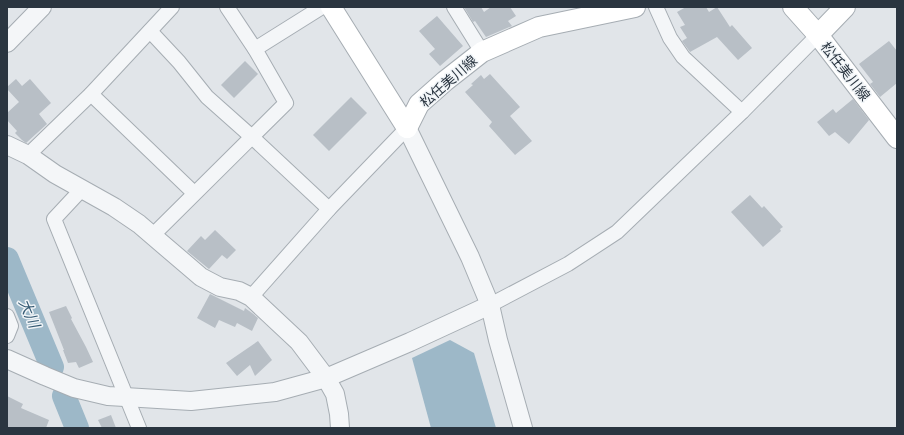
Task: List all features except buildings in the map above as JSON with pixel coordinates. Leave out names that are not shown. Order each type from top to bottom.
[{"type":"main road","points":[[331,7],[407,128]]},
{"type":"main road","name":"松任美川線","points":[[407,128],[419,104],[482,52],[539,27],[635,7]]},
{"type":"main road","name":"松任美川線","points":[[793,7],[818,35],[897,138]]},
{"type":"main road","points":[[818,35],[845,7]]},
{"type":"street","points":[[7,43],[42,7]]},
{"type":"street","points":[[28,155],[91,94],[172,7]]},
{"type":"street","points":[[153,235],[286,103],[227,7]]},
{"type":"street","points":[[254,49],[322,7]]},
{"type":"street","points":[[454,7],[482,52]]},
{"type":"street","points":[[656,7],[670,38],[683,57],[742,112]]},
{"type":"street","points":[[150,31],[179,62],[207,97],[329,209]]},
{"type":"street","points":[[7,359],[74,388],[108,396],[191,401],[275,392],[326,378],[410,342],[490,305],[568,264],[617,232],[742,112],[818,35]]},
{"type":"street","points":[[91,94],[194,193]]},
{"type":"street","points":[[251,297],[329,209],[407,128],[470,257],[490,305],[523,428]]},
{"type":"street","points":[[7,144],[28,155],[55,174],[114,207],[139,224],[200,277],[220,287],[239,291],[251,297],[298,342],[326,378],[334,394],[339,414],[340,428]]},
{"type":"street","points":[[82,189],[54,219],[139,428]]},
{"type":"street","points":[[7,316],[11,326],[7,336]]},
{"type":"water","points":[[450,340],[474,353],[496,428],[431,428],[412,358]]},
{"type":"waterway","name":"大川","points":[[7,259],[52,367]]},
{"type":"waterway","name":"大川","points":[[64,396],[77,428]]}]
